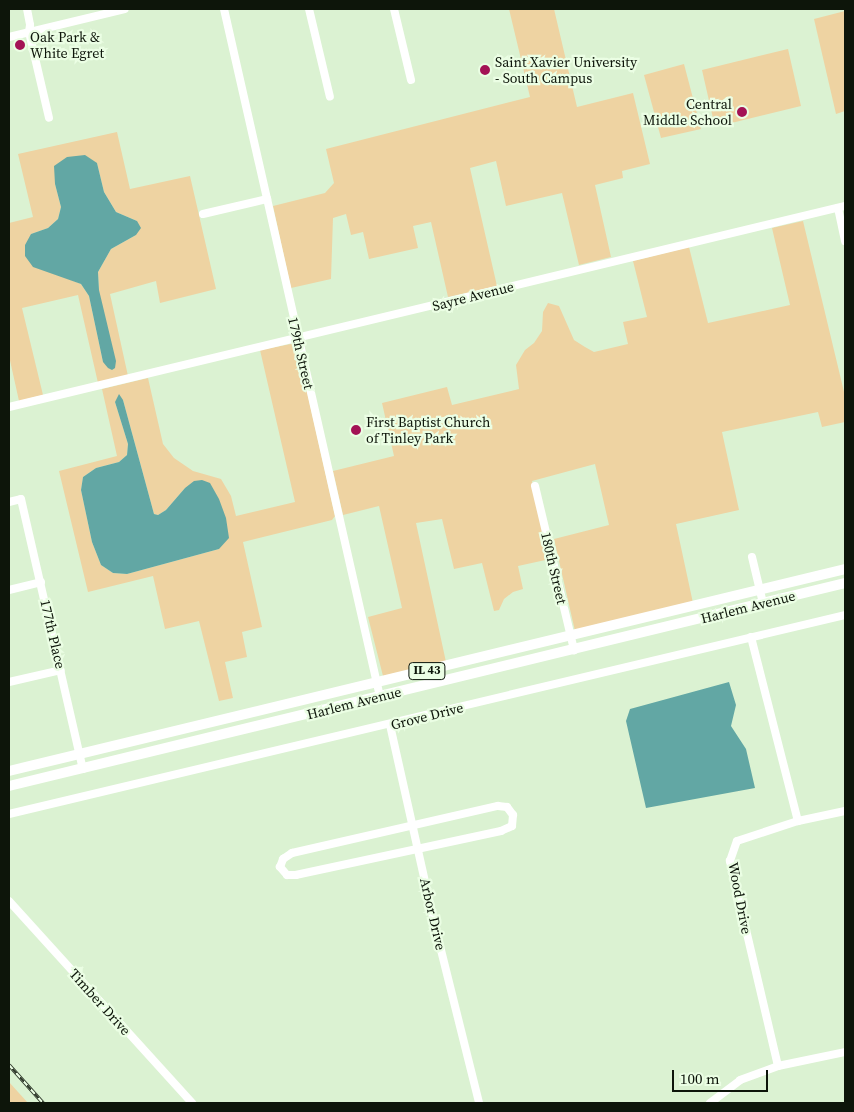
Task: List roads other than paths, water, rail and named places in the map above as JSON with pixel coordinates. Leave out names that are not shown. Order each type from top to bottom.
[{"type":"main road","name":"Harlem Avenue","points":[[9,772],[845,569]]},
{"type":"main road","name":"Harlem Avenue","points":[[9,786],[845,583]]},
{"type":"main road","points":[[192,728],[195,742]]},
{"type":"street","points":[[27,9],[30,25],[29,32],[49,118]]},
{"type":"street","points":[[9,37],[125,9]]},
{"type":"street","name":"179th Street","points":[[224,9],[380,697]]},
{"type":"street","points":[[309,9],[330,97]]},
{"type":"street","points":[[394,9],[411,80]]},
{"type":"street","points":[[203,214],[267,200]]},
{"type":"street","points":[[842,207],[845,241]]},
{"type":"street","name":"Sayre Avenue","points":[[9,407],[842,207]]},
{"type":"street","name":"180th Street","points":[[535,486],[574,650]]},
{"type":"street","name":"177th Place","points":[[9,502],[21,499],[83,769]]},
{"type":"street","points":[[752,557],[762,603]]},
{"type":"street","points":[[9,590],[40,582]]},
{"type":"street","name":"Grove Drive","points":[[9,814],[390,725],[751,636],[845,615]]},
{"type":"street","points":[[751,636],[798,821]]},
{"type":"street","points":[[9,682],[61,670]]},
{"type":"street","name":"Arbor Drive","points":[[390,725],[479,1103]]},
{"type":"street","points":[[498,806],[508,807],[513,815],[512,826],[501,831],[296,875],[287,876],[280,868],[283,859],[292,853],[413,824],[498,806]]},
{"type":"street","name":"Wood Drive","points":[[778,1066],[730,861],[737,841],[798,821],[845,810]]},
{"type":"street","name":"Timber Drive","points":[[9,901],[192,1103]]},
{"type":"street","points":[[710,1103],[740,1080],[778,1066],[845,1052]]},
{"type":"water","points":[[85,155],[97,163],[104,192],[116,212],[137,221],[141,228],[136,235],[111,249],[98,272],[99,290],[116,361],[115,368],[112,370],[103,362],[89,296],[81,284],[33,267],[25,256],[25,245],[31,234],[48,228],[58,219],[61,207],[55,184],[54,166],[67,157]]},
{"type":"water","points":[[119,394],[123,400],[154,514],[158,515],[166,510],[185,488],[194,481],[202,480],[210,483],[219,499],[226,518],[229,538],[219,549],[127,574],[113,573],[101,565],[92,542],[81,490],[83,477],[96,468],[119,462],[127,455],[128,444],[115,402]]},
{"type":"water","points":[[729,682],[736,705],[731,726],[746,749],[755,788],[646,808],[626,721],[630,709]]},
{"type":"railway","points":[[9,1065],[43,1103]]},
{"type":"place","name":"Oak Park & White Egret","points":[[20,45]]},
{"type":"place","name":"Saint Xavier University - South Campus","points":[[485,70]]},
{"type":"place","name":"Central Middle School","points":[[742,112]]},
{"type":"place","name":"First Baptist Church of Tinley Park","points":[[356,430]]}]
